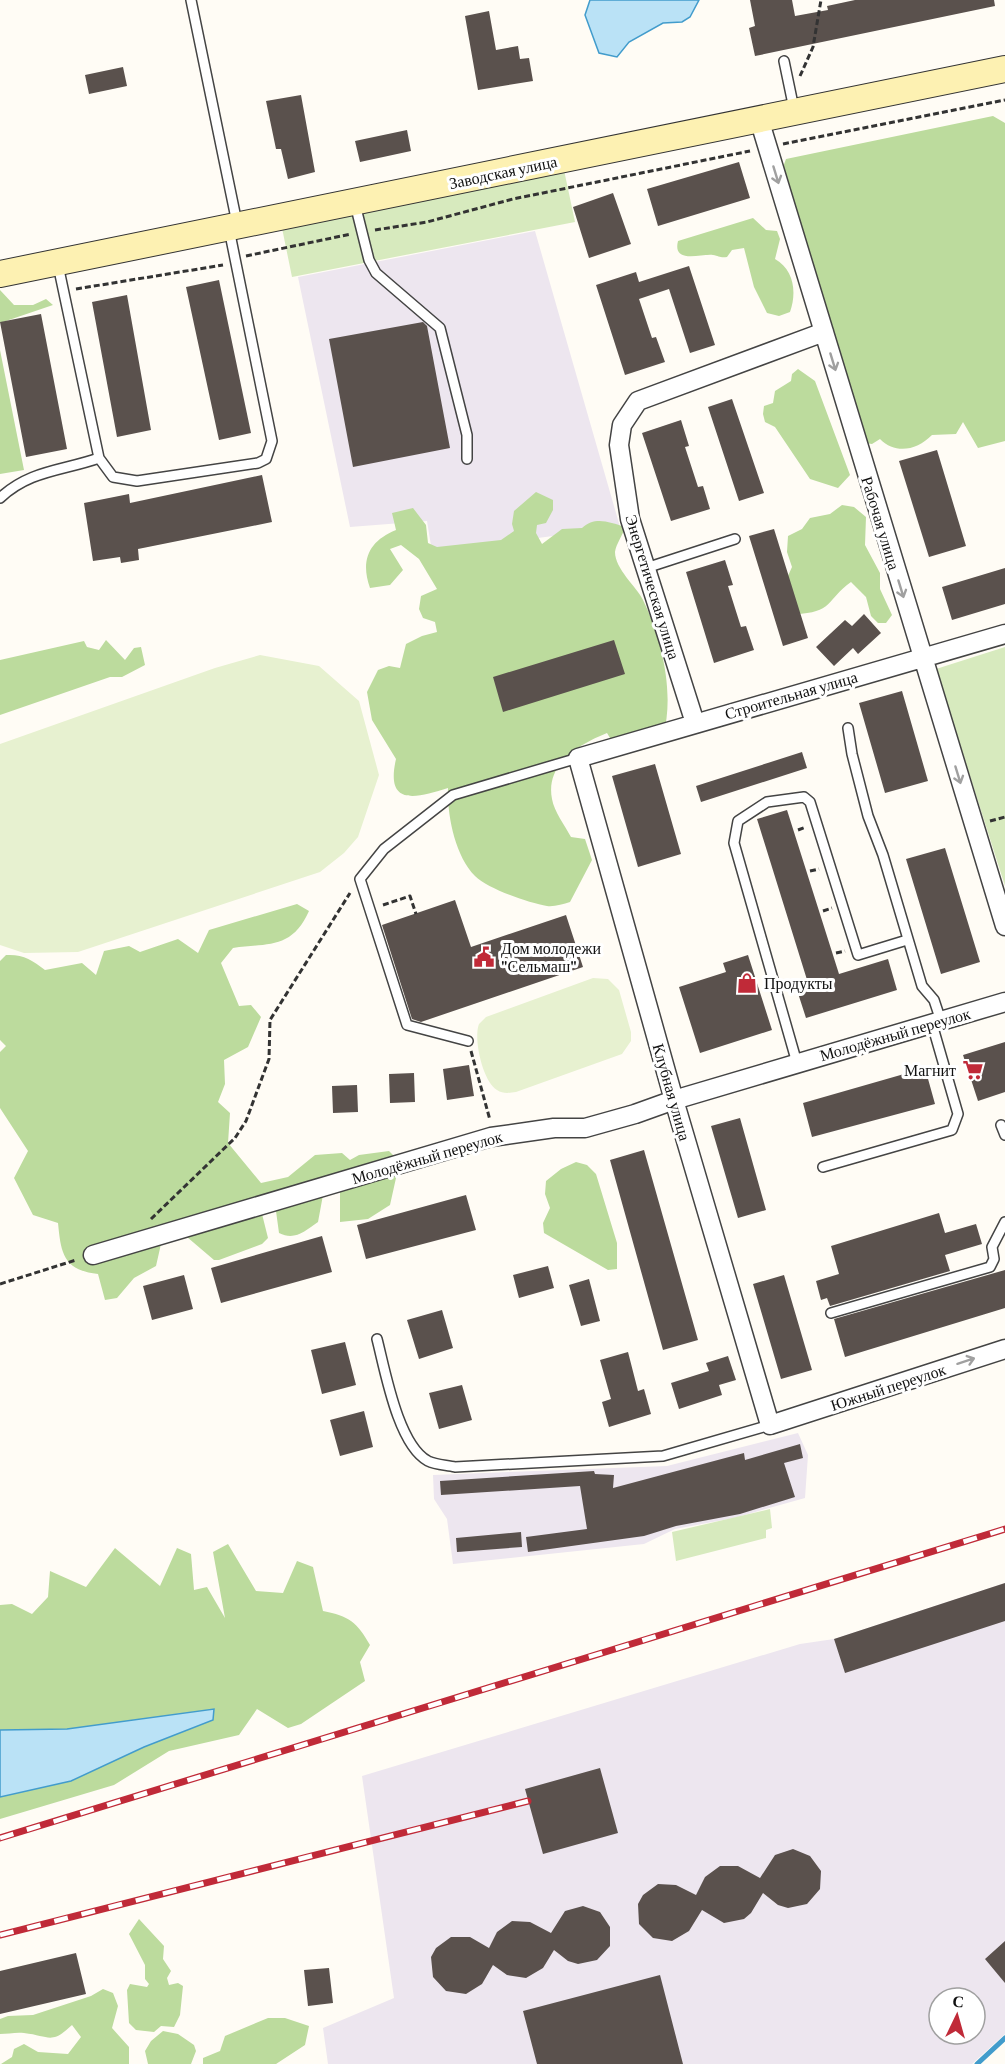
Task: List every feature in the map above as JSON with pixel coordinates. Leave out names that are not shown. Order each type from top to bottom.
[{"type":"street","name":"Заводская улица","points":[[0,274],[759,119],[792,103],[1003,75]]},
{"type":"street","name":"Рабочая улица","points":[[759,119],[1005,926]]},
{"type":"street","name":"Энергетическая улица","points":[[695,723],[630,519],[619,445],[622,425],[638,401],[824,332]]},
{"type":"street","name":"Строительная улица","points":[[578,758],[1005,634]]},
{"type":"street","name":"Клубная улица","points":[[578,758],[674,1100],[770,1425]]},
{"type":"street","name":"Молодёжный переулок","points":[[93,1255],[491,1137],[554,1128],[585,1128],[1005,1002]]},
{"type":"street","name":"Южный переулок","points":[[770,1425],[1005,1349]]},
{"type":"lane","points":[[58,262],[99,458],[113,477],[137,481],[266,459],[272,441],[236,260],[233,227],[191,0]]},
{"type":"lane","points":[[784,61],[792,103]]},
{"type":"lane","points":[[355,202],[369,260],[376,273],[440,328],[467,435],[467,459]]},
{"type":"lane","points":[[0,498],[15,484],[30,476],[99,458]]},
{"type":"lane","points":[[646,568],[735,539]]},
{"type":"lane","points":[[823,1167],[952,1130],[958,1114],[934,1000],[922,986],[907,940],[883,855],[868,816],[848,729]]},
{"type":"lane","points":[[468,1041],[407,1025],[360,879],[384,849],[453,795],[578,758]]},
{"type":"lane","points":[[797,1063],[734,843],[738,821],[767,802],[804,798],[810,802],[858,955],[907,940]]},
{"type":"lane","points":[[1002,1125],[1005,1135]]},
{"type":"lane","points":[[831,1313],[990,1267],[994,1258],[992,1247],[1005,1222]]},
{"type":"lane","points":[[377,1339],[406,1435],[416,1450],[428,1461],[439,1464],[455,1467],[663,1456],[770,1425]]},
{"type":"path","points":[[792,103],[811,56],[821,0]]},
{"type":"path","points":[[63,291],[213,268],[236,260],[362,232],[427,222],[513,199],[1005,100]]},
{"type":"path","points":[[144,1225],[236,1138],[246,1120],[269,1059],[270,1020],[360,879]]},
{"type":"path","points":[[370,910],[410,896],[416,914]]},
{"type":"path","points":[[468,1041],[491,1126],[491,1137]]},
{"type":"path","points":[[0,1284],[93,1255]]},
{"type":"shaded area","points":[[535,231],[620,527],[432,552],[427,521],[350,527],[298,277]]},
{"type":"shaded area","points":[[798,1433],[808,1455],[805,1498],[734,1518],[675,1529],[644,1544],[453,1564],[447,1519],[434,1499],[433,1475],[667,1466]]},
{"type":"shaded area","points":[[1005,1583],[1005,2034],[972,2064],[328,2064],[323,2028],[394,1998],[362,1776],[800,1644],[834,1639]]},
{"type":"green space","points":[[993,116],[1005,123],[1005,441],[978,448],[963,422],[956,434],[932,435],[920,444],[906,449],[893,447],[880,439],[872,444],[865,443],[782,170],[786,159]]},
{"type":"green space","points":[[564,170],[575,222],[292,277],[282,228]]},
{"type":"green space","points":[[753,218],[766,230],[777,231],[780,239],[775,259],[786,269],[792,282],[793,297],[790,312],[779,316],[767,313],[754,287],[744,248],[732,250],[727,257],[721,257],[684,255],[677,248],[678,241]]},
{"type":"green space","points":[[0,290],[14,305],[33,305],[46,299],[53,305],[0,323]]},
{"type":"green space","points":[[0,350],[24,470],[0,474]]},
{"type":"green space","points":[[798,369],[815,381],[850,475],[838,488],[810,479],[775,427],[765,422],[764,406],[773,403],[775,391],[791,381],[792,374]]},
{"type":"green space","points":[[536,492],[553,500],[553,510],[546,523],[537,525],[536,533],[542,544],[562,529],[582,528],[592,522],[602,521],[625,527],[615,552],[616,558],[618,565],[640,595],[650,615],[665,667],[668,703],[663,736],[613,743],[607,733],[576,749],[559,765],[551,786],[553,804],[571,837],[585,839],[592,860],[570,902],[550,906],[530,902],[489,886],[468,868],[454,835],[448,788],[415,796],[399,792],[395,785],[394,774],[396,759],[372,720],[367,692],[378,670],[389,666],[400,668],[406,644],[437,632],[435,622],[423,618],[419,609],[421,596],[437,589],[419,559],[401,545],[390,549],[403,570],[390,585],[370,588],[366,569],[369,553],[379,540],[396,530],[392,513],[413,508],[426,525],[428,543],[437,547],[501,540],[514,531],[512,524],[514,511]]},
{"type":"green space","points":[[842,505],[854,507],[866,517],[865,545],[880,573],[880,589],[892,615],[886,623],[878,623],[871,616],[866,597],[851,582],[823,608],[795,614],[783,587],[792,567],[787,552],[788,536],[802,529],[810,518],[830,514]]},
{"type":"green space","points":[[106,640],[125,660],[134,648],[141,647],[145,665],[122,677],[110,677],[0,715],[0,660],[84,641],[87,647],[99,650]]},
{"type":"green space","points":[[1005,647],[1005,886],[936,669]]},
{"type":"green space","points":[[260,655],[319,666],[359,701],[379,775],[358,837],[344,853],[320,872],[78,952],[24,953],[0,945],[0,744],[215,668]]},
{"type":"green space","points":[[297,904],[309,911],[295,932],[278,942],[233,948],[221,963],[239,1006],[251,1005],[261,1017],[248,1047],[224,1060],[225,1084],[218,1102],[230,1113],[228,1143],[261,1183],[288,1177],[315,1155],[342,1153],[350,1160],[359,1155],[389,1151],[395,1157],[396,1178],[390,1205],[368,1219],[340,1222],[340,1192],[323,1195],[318,1222],[300,1234],[290,1236],[279,1233],[276,1211],[262,1214],[268,1238],[262,1244],[219,1260],[214,1260],[187,1237],[161,1244],[156,1266],[134,1278],[117,1298],[105,1300],[98,1274],[77,1269],[71,1264],[63,1251],[58,1223],[33,1215],[14,1178],[28,1151],[0,1108],[0,1052],[6,1046],[0,1040],[0,961],[6,955],[22,957],[45,970],[82,963],[96,975],[104,951],[129,946],[140,952],[178,939],[198,953],[209,930]]},
{"type":"green space","points":[[593,978],[608,979],[619,990],[631,1032],[631,1041],[622,1054],[516,1092],[508,1093],[497,1090],[487,1078],[480,1060],[477,1040],[479,1024],[486,1017]]},
{"type":"green space","points":[[576,1162],[587,1165],[596,1174],[617,1243],[617,1269],[608,1270],[544,1233],[543,1223],[550,1208],[545,1194],[546,1181],[561,1169]]},
{"type":"green space","points":[[770,1509],[772,1528],[766,1530],[766,1538],[676,1561],[672,1532]]},
{"type":"green space","points":[[228,1544],[256,1591],[283,1593],[297,1561],[313,1567],[323,1611],[351,1621],[370,1645],[360,1662],[365,1681],[301,1724],[288,1728],[257,1709],[239,1735],[169,1751],[114,1785],[0,1819],[0,1605],[12,1604],[32,1614],[48,1597],[50,1571],[86,1587],[115,1548],[160,1586],[177,1548],[191,1554],[194,1590],[207,1587],[225,1618],[213,1552]]},
{"type":"green space","points":[[139,1919],[164,1946],[163,1959],[171,1971],[167,1978],[169,1985],[178,1983],[183,1986],[180,2015],[174,2027],[161,2026],[154,2032],[136,2030],[129,2023],[127,1990],[130,1984],[147,1987],[149,1984],[145,1979],[145,1965],[129,1934]]},
{"type":"green space","points":[[103,1989],[113,1993],[118,2006],[112,2028],[129,2047],[129,2064],[1,2064],[12,2057],[14,2049],[24,2044],[38,2052],[68,2054],[81,2037],[72,2025],[59,2035],[50,2038],[21,2033],[0,2034],[0,2019],[8,2016],[33,2015],[91,1996]]},
{"type":"green space","points":[[268,2018],[285,2018],[309,2026],[305,2045],[276,2064],[203,2064],[203,2058],[220,2051],[225,2036]]},
{"type":"green space","points":[[163,2031],[178,2034],[194,2045],[196,2051],[191,2064],[148,2064],[145,2051],[151,2041]]},
{"type":"water","points":[[590,0],[699,0],[690,17],[682,22],[663,23],[629,42],[617,57],[599,53],[585,15]]},
{"type":"water","points":[[214,1709],[213,1720],[144,1747],[71,1781],[0,1797],[0,1730],[67,1729]]},
{"type":"building","points":[[750,0],[792,0],[795,16],[828,10],[827,6],[855,0],[994,0],[995,6],[755,56],[749,28],[755,26]]},
{"type":"building","points":[[489,11],[496,50],[518,46],[520,59],[529,58],[533,81],[478,90],[465,16]]},
{"type":"building","points":[[123,67],[127,86],[89,94],[85,75]]},
{"type":"building","points":[[301,95],[315,172],[288,179],[281,149],[276,149],[266,101]]},
{"type":"building","points":[[407,130],[411,151],[360,162],[355,141]]},
{"type":"building","points":[[739,162],[750,198],[658,226],[647,189]]},
{"type":"building","points":[[613,193],[631,244],[589,258],[573,207]]},
{"type":"building","points":[[689,266],[715,345],[690,353],[669,289],[639,299],[652,338],[656,337],[665,362],[625,375],[596,285],[636,272],[639,282]]},
{"type":"building","points":[[219,280],[251,433],[219,440],[186,287]]},
{"type":"building","points":[[127,295],[151,430],[117,437],[92,302]]},
{"type":"building","points":[[41,314],[67,449],[26,457],[0,322]]},
{"type":"building","points":[[423,322],[427,326],[450,448],[353,467],[329,339]]},
{"type":"building","points":[[732,399],[764,493],[739,501],[708,407]]},
{"type":"building","points":[[681,420],[689,446],[685,447],[698,487],[703,486],[710,509],[671,521],[642,433]]},
{"type":"building","points":[[937,450],[966,546],[929,557],[899,461]]},
{"type":"building","points":[[262,475],[272,522],[138,549],[139,560],[121,563],[120,557],[93,561],[84,503],[129,494],[130,503]]},
{"type":"building","points":[[774,529],[808,638],[783,646],[749,536]]},
{"type":"building","points":[[725,560],[733,585],[728,586],[741,627],[746,626],[754,650],[714,663],[686,572]]},
{"type":"building","points":[[1005,568],[1005,604],[952,620],[942,587]]},
{"type":"building","points":[[864,614],[881,633],[858,654],[853,648],[834,666],[816,647],[845,620],[852,626]]},
{"type":"building","points":[[614,640],[625,674],[503,712],[493,677]]},
{"type":"building","points":[[902,691],[928,781],[885,793],[859,703]]},
{"type":"building","points":[[802,752],[807,768],[701,802],[696,786]]},
{"type":"building","points":[[655,764],[681,854],[638,867],[612,776]]},
{"type":"building","points":[[787,810],[839,974],[888,959],[897,990],[806,1018],[796,987],[808,983],[757,819]]},
{"type":"building","points":[[945,848],[980,962],[941,974],[906,859]]},
{"type":"building","name":"Дом молодежи \"Сельмаш\"","points":[[455,900],[471,947],[566,915],[583,967],[421,1022],[412,1019],[382,925]]},
{"type":"building","points":[[748,955],[772,1030],[700,1053],[679,987],[726,972],[723,963]]},
{"type":"building","points":[[1005,1042],[1005,1092],[978,1101],[963,1055]]},
{"type":"building","points":[[469,1065],[474,1096],[447,1100],[443,1069]]},
{"type":"building","points":[[925,1068],[935,1104],[812,1137],[803,1103]]},
{"type":"building","points":[[414,1073],[415,1102],[390,1103],[389,1074]]},
{"type":"building","points":[[357,1085],[358,1112],[333,1113],[332,1086]]},
{"type":"building","points":[[740,1118],[766,1210],[738,1218],[711,1126]]},
{"type":"building","points":[[644,1150],[698,1340],[663,1350],[610,1160]]},
{"type":"building","points":[[466,1195],[476,1230],[366,1259],[357,1225]]},
{"type":"building","points":[[939,1213],[945,1233],[976,1224],[982,1244],[945,1255],[950,1271],[830,1306],[827,1298],[821,1300],[816,1281],[839,1274],[831,1246]]},
{"type":"building","points":[[322,1236],[332,1272],[221,1303],[211,1268]]},
{"type":"building","points":[[548,1266],[554,1288],[519,1298],[513,1275]]},
{"type":"building","points":[[1005,1270],[1005,1308],[845,1357],[834,1319]]},
{"type":"building","points":[[184,1275],[193,1309],[152,1320],[143,1286]]},
{"type":"building","points":[[784,1275],[812,1370],[781,1379],[753,1284]]},
{"type":"building","points":[[589,1279],[600,1321],[581,1326],[569,1285]]},
{"type":"building","points":[[442,1310],[453,1348],[419,1359],[407,1320]]},
{"type":"building","points":[[345,1342],[356,1385],[322,1394],[311,1350]]},
{"type":"building","points":[[628,1352],[638,1391],[644,1389],[651,1414],[609,1427],[602,1402],[611,1399],[600,1360]]},
{"type":"building","points":[[728,1356],[736,1380],[719,1385],[722,1395],[679,1409],[671,1383],[709,1371],[706,1363]]},
{"type":"building","points":[[462,1385],[472,1420],[439,1429],[429,1393]]},
{"type":"building","points":[[364,1411],[373,1447],[340,1456],[330,1420]]},
{"type":"building","points":[[800,1444],[803,1458],[784,1463],[795,1497],[740,1514],[676,1526],[644,1536],[528,1552],[526,1537],[587,1529],[580,1486],[441,1495],[440,1481],[594,1471],[595,1474],[614,1475],[613,1488],[744,1453],[745,1460]]},
{"type":"building","points":[[521,1532],[522,1547],[457,1552],[456,1538]]},
{"type":"building","points":[[1005,1583],[1005,1621],[845,1673],[834,1639]]},
{"type":"building","points":[[600,1768],[618,1833],[543,1854],[525,1789]]},
{"type":"building","points":[[793,1849],[810,1856],[821,1871],[820,1889],[807,1904],[788,1908],[778,1905],[763,1893],[751,1913],[744,1919],[724,1923],[702,1910],[689,1931],[672,1941],[653,1938],[639,1924],[638,1904],[643,1895],[658,1884],[676,1885],[696,1895],[705,1877],[720,1866],[738,1866],[760,1878],[775,1855]]},
{"type":"building","points":[[583,1906],[600,1912],[610,1927],[610,1946],[597,1960],[578,1964],[568,1961],[554,1950],[543,1968],[526,1978],[507,1975],[493,1965],[482,1984],[466,1994],[446,1991],[433,1977],[431,1957],[436,1948],[451,1937],[470,1937],[489,1948],[497,1932],[512,1921],[530,1922],[551,1933],[565,1911]]},
{"type":"building","points":[[1005,1941],[1005,1983],[985,1959]]},
{"type":"building","points":[[76,1953],[86,1994],[0,2014],[0,1971]]},
{"type":"building","points":[[329,1968],[333,2003],[308,2006],[304,1970]]},
{"type":"building","points":[[660,1975],[683,2064],[537,2064],[523,2011]]},
{"type":"waterway","points":[[977,2064],[1005,2038]]},
{"type":"railway","points":[[0,1838],[1005,1529]]},
{"type":"railway","points":[[0,1935],[528,1801]]},
{"type":"place","name":"Дом молодежи \"Сельмаш\"","points":[[484,957]]},
{"type":"place","name":"Продукты","points":[[747,983]]},
{"type":"place","name":"Магнит","points":[[973,1070]]}]
